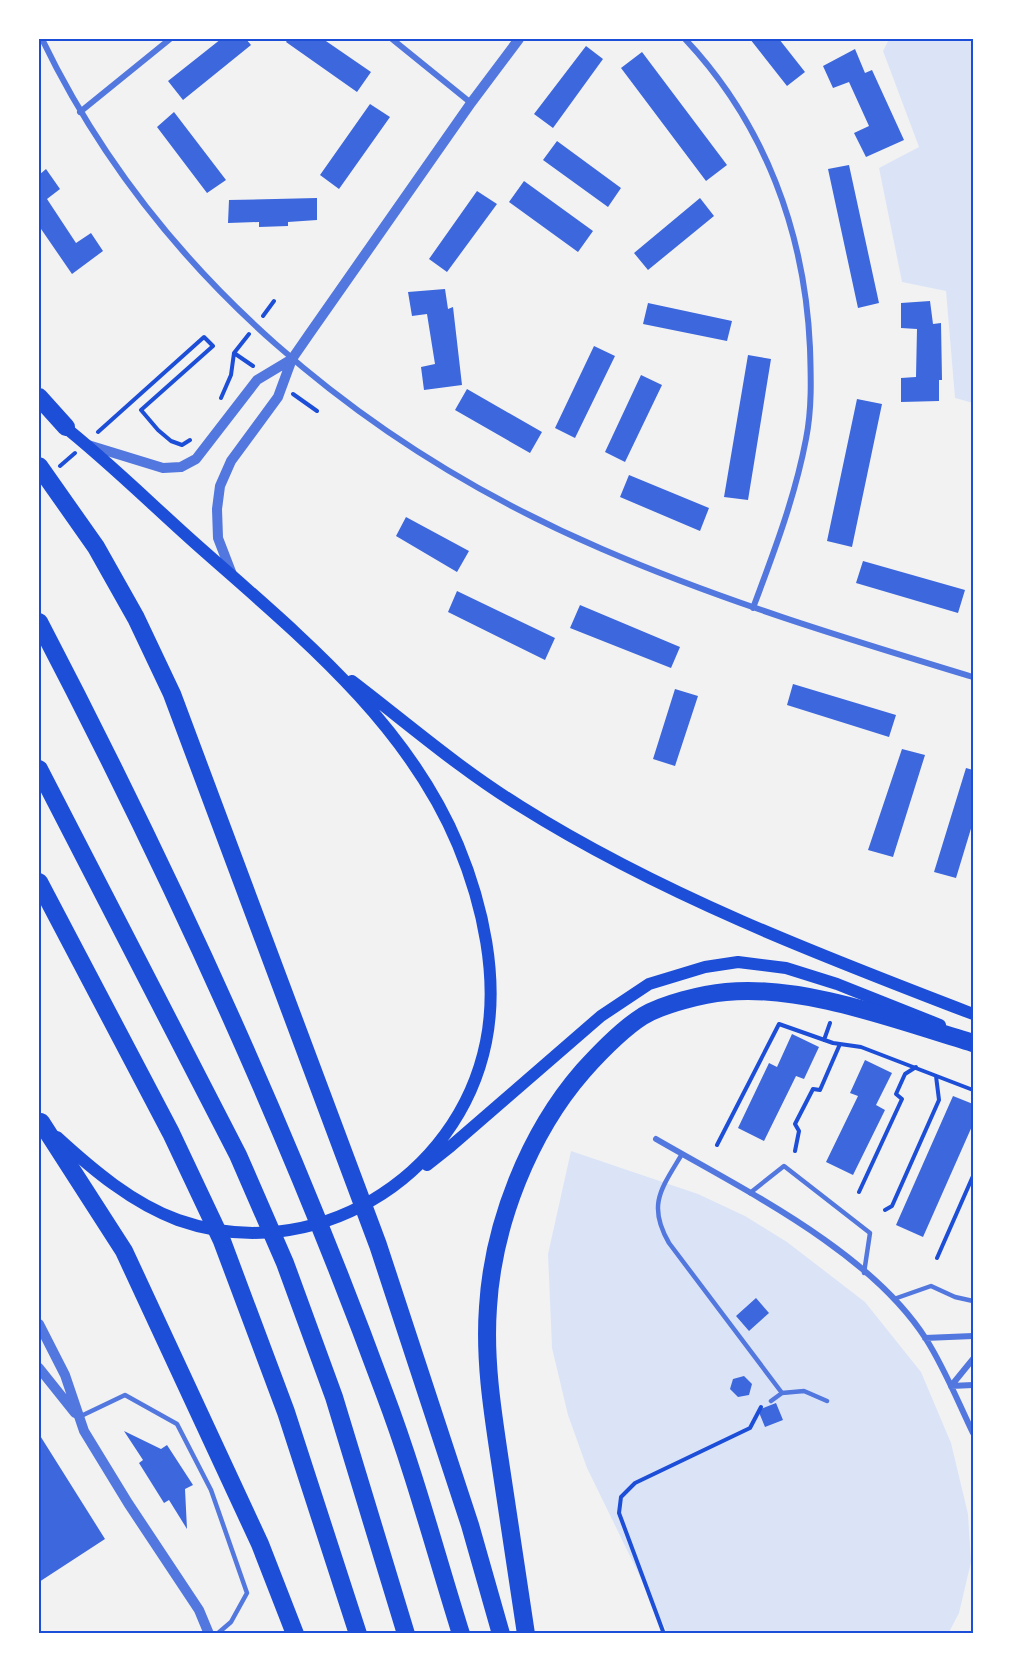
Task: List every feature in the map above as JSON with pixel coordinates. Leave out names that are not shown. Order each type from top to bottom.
[{"type":"highway","points":[[39,397],[66,427]]},
{"type":"highway","points":[[48,467],[136,618],[172,694],[378,1245],[470,1525],[501,1634]]},
{"type":"highway","points":[[39,622],[120,778],[286,1142],[385,1394],[461,1634]]},
{"type":"highway","points":[[39,769],[98,878],[238,1155],[285,1263],[334,1397],[406,1634]]},
{"type":"highway","points":[[39,882],[171,1133],[222,1241],[286,1412],[358,1634]]},
{"type":"highway","points":[[526,1634],[487,1362],[488,1306],[495,1256],[509,1206],[534,1145],[562,1095],[603,1049],[644,1015],[685,1000],[727,992],[784,994],[852,1006],[973,1043]]},
{"type":"highway","points":[[40,1121],[124,1251],[260,1544],[295,1634]]},
{"type":"main road","points":[[39,406],[85,442],[337,670],[518,805],[590,848],[780,937],[973,1014]]},
{"type":"main road","points":[[337,670],[405,754],[440,807],[459,846],[478,908],[489,966],[491,1003],[486,1042],[471,1091],[443,1137],[404,1181]]},
{"type":"main road","points":[[40,1121],[95,1172],[128,1195],[177,1220],[221,1231],[255,1233],[290,1230],[340,1217],[379,1198],[451,1146],[601,1016],[649,984],[705,967],[738,962],[786,968],[837,984],[973,1038]]},
{"type":"street","points":[[42,39],[80,112],[114,164],[178,247],[227,301],[292,359],[366,418],[480,488],[598,548],[753,608],[973,676]]},
{"type":"street","points":[[80,112],[170,39]]},
{"type":"street","points":[[392,39],[471,103]]},
{"type":"street","points":[[233,577],[218,538],[217,509],[220,486],[231,461],[278,397],[292,359],[471,103],[519,39]]},
{"type":"street","points":[[684,39],[743,116],[763,153],[780,190],[796,243],[804,281],[811,386],[807,438],[786,521],[753,608]]},
{"type":"street","points":[[85,442],[152,465],[181,467],[196,459],[257,380],[292,359]]},
{"type":"street","points":[[656,1139],[800,1222],[864,1273],[892,1300],[925,1338],[973,1433]]},
{"type":"street","points":[[39,1324],[65,1375],[79,1418]]},
{"type":"street","points":[[925,1338],[973,1336]]},
{"type":"street","points":[[951,1386],[973,1359]]},
{"type":"street","points":[[39,1368],[79,1418],[128,1503],[199,1610],[209,1634]]},
{"type":"street","points":[[951,1386],[973,1385]]},
{"type":"lane","points":[[682,1154],[658,1198],[657,1219],[661,1230],[782,1393]]},
{"type":"lane","points":[[750,1193],[784,1166],[870,1233],[864,1273]]},
{"type":"lane","points":[[892,1300],[931,1286],[955,1297],[973,1301]]},
{"type":"lane","points":[[771,1401],[782,1393],[804,1390],[827,1401]]},
{"type":"lane","points":[[79,1418],[125,1395],[177,1424],[211,1490],[247,1593],[231,1622],[217,1634]]},
{"type":"path","points":[[48,467],[85,442],[204,337],[213,346],[141,410],[171,441],[182,445],[197,432]]},
{"type":"path","points":[[220,400],[231,375],[234,353]]},
{"type":"path","points":[[824,1040],[830,1023]]},
{"type":"path","points":[[717,1145],[779,1024],[824,1040],[861,1047],[916,1066],[935,1076],[973,1090]]},
{"type":"path","points":[[795,1151],[799,1131],[795,1124],[813,1089],[820,1090],[840,1044]]},
{"type":"path","points":[[860,1192],[902,1099],[896,1094],[905,1074],[916,1066]]},
{"type":"path","points":[[885,1210],[892,1206],[939,1100],[935,1076]]},
{"type":"path","points":[[938,1258],[973,1176]]},
{"type":"path","points":[[664,1634],[619,1513],[621,1497],[634,1483],[750,1428],[758,1408],[771,1401]]},
{"type":"shaded area","points":[[889,39],[973,39],[973,403],[955,398],[946,291],[902,282],[879,168],[919,147],[883,51]]},
{"type":"shaded area","points":[[571,1151],[698,1194],[745,1216],[787,1242],[865,1302],[921,1372],[951,1443],[968,1514],[971,1562],[959,1613],[948,1634],[668,1634],[587,1468],[568,1415],[552,1348],[548,1254]]},
{"type":"building","points":[[221,39],[246,39],[251,45],[183,100],[168,81]]},
{"type":"building","points":[[288,39],[323,39],[371,72],[357,92],[286,42]]},
{"type":"building","points":[[750,39],[779,39],[805,72],[787,86]]},
{"type":"building","points":[[586,46],[603,59],[553,128],[534,114]]},
{"type":"building","points":[[855,49],[865,73],[872,70],[904,140],[866,157],[854,133],[869,126],[849,82],[833,88],[823,66]]},
{"type":"building","points":[[642,52],[727,165],[706,181],[621,68]]},
{"type":"building","points":[[370,104],[390,117],[339,189],[320,175]]},
{"type":"building","points":[[174,112],[226,180],[207,193],[157,127]]},
{"type":"building","points":[[557,141],[621,188],[608,207],[543,160]]},
{"type":"building","points":[[849,165],[879,303],[858,308],[828,169]]},
{"type":"building","points":[[46,169],[60,189],[47,199],[76,243],[91,233],[103,251],[72,274],[39,226],[39,175]]},
{"type":"building","points":[[524,181],[593,231],[578,252],[509,202]]},
{"type":"building","points":[[477,191],[497,204],[447,272],[429,259]]},
{"type":"building","points":[[317,198],[317,220],[288,222],[288,226],[259,227],[259,222],[228,223],[229,200]]},
{"type":"building","points":[[700,198],[714,216],[648,270],[634,253]]},
{"type":"building","points":[[445,289],[448,309],[453,307],[462,385],[424,390],[421,367],[435,364],[427,314],[412,316],[408,292]]},
{"type":"building","points":[[930,301],[933,324],[941,323],[942,380],[939,380],[939,401],[901,402],[901,378],[916,377],[917,329],[901,328],[901,303]]},
{"type":"building","points":[[648,303],[732,321],[727,341],[643,324]]},
{"type":"building","points":[[594,346],[615,356],[575,438],[555,428]]},
{"type":"building","points":[[748,355],[771,359],[748,500],[724,497]]},
{"type":"building","points":[[641,375],[662,385],[625,462],[605,452]]},
{"type":"building","points":[[467,389],[542,432],[530,453],[455,410]]},
{"type":"building","points":[[857,399],[882,404],[852,547],[827,541]]},
{"type":"building","points":[[629,475],[709,508],[700,531],[620,497]]},
{"type":"building","points":[[406,517],[469,551],[457,572],[396,536]]},
{"type":"building","points":[[863,561],[965,590],[958,613],[856,583]]},
{"type":"building","points":[[457,591],[555,638],[545,660],[448,612]]},
{"type":"building","points":[[580,605],[680,647],[671,668],[570,628]]},
{"type":"building","points":[[793,684],[896,715],[889,737],[787,705]]},
{"type":"building","points":[[675,689],[698,696],[675,766],[653,759]]},
{"type":"building","points":[[902,749],[925,755],[893,857],[868,850]]},
{"type":"building","points":[[966,768],[973,770],[973,822],[956,878],[934,872]]},
{"type":"building","points":[[792,1034],[819,1047],[804,1079],[796,1076],[764,1141],[738,1128],[769,1063],[777,1067]]},
{"type":"building","points":[[865,1060],[892,1073],[876,1105],[885,1110],[853,1175],[826,1162],[858,1096],[850,1093]]},
{"type":"building","points":[[953,1096],[973,1104],[973,1124],[923,1237],[896,1225]]},
{"type":"building","points":[[756,1298],[769,1313],[749,1331],[736,1316]]},
{"type":"building","points":[[744,1376],[752,1384],[749,1395],[738,1397],[730,1389],[733,1379]]},
{"type":"building","points":[[776,1403],[783,1420],[765,1427],[758,1410]]},
{"type":"building","points":[[124,1431],[161,1449],[167,1445],[193,1485],[185,1489],[187,1529],[169,1500],[164,1503],[139,1463],[143,1460]]},
{"type":"building","points":[[39,1434],[105,1539],[39,1582]]}]
